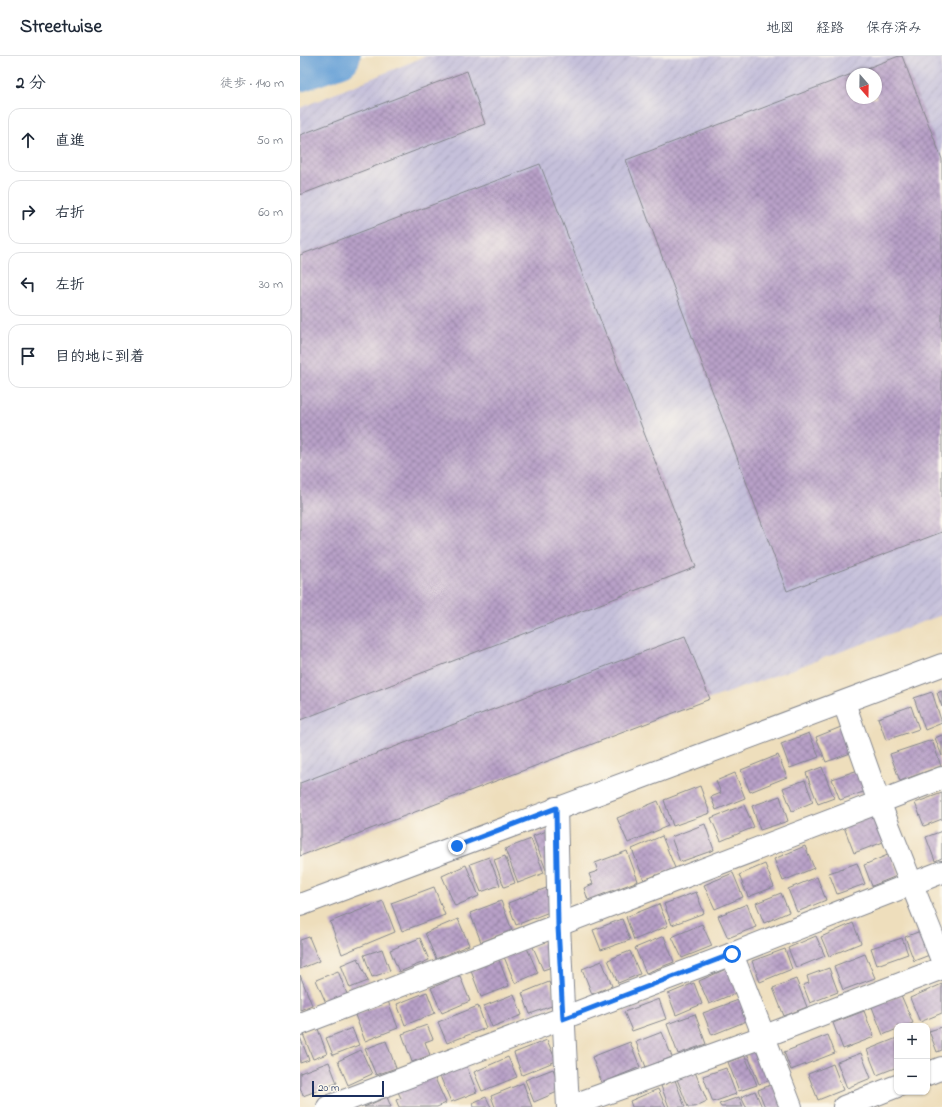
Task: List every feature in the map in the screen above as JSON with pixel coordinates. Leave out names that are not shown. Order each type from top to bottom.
[{"type":"street","points":[[300,905],[556,808],[844,703],[942,665]]},
{"type":"street","points":[[844,703],[879,802],[942,960]]},
{"type":"street","points":[[300,1024],[942,778]]},
{"type":"street","points":[[556,808],[558,926],[568,1107],[765,1036],[942,968]]},
{"type":"street","points":[[328,1107],[563,1019],[942,872]]},
{"type":"street","points":[[732,954],[765,1036],[791,1107]]},
{"type":"street","points":[[930,1073],[942,1068]]},
{"type":"street","points":[[844,1107],[894,1087]]},
{"type":"shaded area","points":[[426,56],[942,56],[942,615],[710,699],[300,856],[300,108]]},
{"type":"building","points":[[902,56],[942,159],[942,532],[787,591],[626,160],[846,76],[846,104],[882,104],[882,68],[868,68]]},
{"type":"building","points":[[467,71],[485,124],[300,195],[300,135]]},
{"type":"building","points":[[540,164],[696,567],[300,720],[300,255]]},
{"type":"building","points":[[685,636],[710,699],[300,856],[300,783]]},
{"type":"building","points":[[942,691],[942,707],[937,693]]},
{"type":"building","points":[[932,692],[942,723],[925,730],[914,698]]},
{"type":"building","points":[[911,706],[919,729],[886,740],[878,718]]},
{"type":"building","points":[[846,725],[856,751],[826,762],[816,737]]},
{"type":"building","points":[[809,733],[819,757],[790,768],[781,744]]},
{"type":"building","points":[[942,735],[942,756],[935,738]]},
{"type":"building","points":[[932,740],[941,766],[900,781],[890,754]]},
{"type":"building","points":[[778,755],[787,777],[750,792],[741,770]]},
{"type":"building","points":[[822,767],[834,798],[818,804],[806,773]]},
{"type":"building","points":[[861,769],[869,790],[840,800],[832,779]]},
{"type":"building","points":[[735,773],[745,798],[716,810],[711,797],[721,793],[716,781]]},
{"type":"building","points":[[805,780],[813,802],[792,811],[783,788]]},
{"type":"building","points":[[700,786],[710,813],[673,826],[664,800]]},
{"type":"building","points":[[942,793],[942,819],[924,826],[915,803]]},
{"type":"building","points":[[780,796],[788,821],[760,830],[752,806]]},
{"type":"building","points":[[658,801],[668,826],[628,843],[617,818]]},
{"type":"building","points":[[744,805],[754,827],[721,841],[711,818]]},
{"type":"building","points":[[876,815],[886,841],[854,853],[844,827]]},
{"type":"building","points":[[705,824],[714,850],[680,862],[671,837]]},
{"type":"building","points":[[552,829],[554,867],[546,870],[533,836]]},
{"type":"building","points":[[942,831],[942,858],[935,861],[926,837]]},
{"type":"building","points":[[662,836],[675,868],[644,880],[632,849]]},
{"type":"building","points":[[531,839],[544,873],[518,883],[505,849]]},
{"type":"building","points":[[805,846],[814,868],[783,881],[774,859]]},
{"type":"building","points":[[627,851],[638,881],[588,900],[584,888],[593,884],[589,874],[598,871],[595,863]]},
{"type":"building","points":[[890,854],[899,875],[872,886],[864,865]]},
{"type":"building","points":[[505,856],[515,883],[504,887],[494,860]]},
{"type":"building","points":[[489,857],[500,885],[481,892],[470,864]]},
{"type":"building","points":[[857,863],[865,884],[837,894],[829,873]]},
{"type":"building","points":[[765,864],[774,887],[748,897],[739,875]]},
{"type":"building","points":[[466,865],[479,896],[455,906],[442,876]]},
{"type":"building","points":[[733,873],[743,897],[715,909],[704,885]]},
{"type":"building","points":[[817,877],[826,900],[797,912],[788,889]]},
{"type":"building","points":[[434,887],[445,915],[402,931],[391,903]]},
{"type":"building","points":[[549,887],[557,909],[516,925],[508,903]]},
{"type":"building","points":[[696,892],[704,913],[672,925],[664,904]]},
{"type":"building","points":[[781,893],[789,912],[764,923],[756,903]]},
{"type":"building","points":[[383,901],[395,932],[342,954],[330,922]]},
{"type":"building","points":[[501,901],[512,930],[481,942],[470,913]]},
{"type":"building","points":[[659,904],[668,926],[634,940],[626,917]]},
{"type":"building","points":[[747,904],[756,927],[728,938],[718,916]]},
{"type":"building","points":[[458,919],[469,945],[436,959],[425,933]]},
{"type":"building","points":[[622,919],[630,940],[601,950],[593,930]]},
{"type":"building","points":[[853,923],[861,943],[829,956],[821,937]]},
{"type":"building","points":[[702,924],[712,946],[682,958],[672,937]]},
{"type":"building","points":[[923,930],[932,954],[914,961],[905,937]]},
{"type":"building","points":[[664,936],[674,962],[646,973],[635,948]]},
{"type":"building","points":[[816,936],[825,956],[796,968],[788,948]]},
{"type":"building","points":[[309,937],[319,961],[300,969],[300,940]]},
{"type":"building","points":[[420,938],[429,960],[399,972],[390,950]]},
{"type":"building","points":[[902,938],[908,954],[877,965],[871,948]]},
{"type":"building","points":[[552,939],[555,966],[543,970],[533,947]]},
{"type":"building","points":[[527,948],[538,973],[515,983],[504,957]]},
{"type":"building","points":[[382,949],[390,971],[372,977],[364,955]]},
{"type":"building","points":[[785,949],[792,969],[760,982],[752,961]]},
{"type":"building","points":[[630,951],[640,974],[618,983],[608,960]]},
{"type":"building","points":[[865,954],[875,978],[843,990],[834,966]]},
{"type":"building","points":[[358,958],[368,981],[350,988],[341,965]]},
{"type":"building","points":[[499,960],[509,986],[481,997],[471,971]]},
{"type":"building","points":[[602,961],[612,986],[592,994],[582,969]]},
{"type":"building","points":[[728,968],[738,992],[709,1004],[699,981]]},
{"type":"building","points":[[829,968],[838,992],[810,1003],[803,985],[809,983],[807,976]]},
{"type":"building","points":[[338,971],[347,994],[326,1003],[316,980]]},
{"type":"building","points":[[300,975],[312,1005],[300,1010]]},
{"type":"building","points":[[460,976],[470,1001],[442,1013],[431,988]]},
{"type":"building","points":[[796,979],[807,1007],[784,1016],[773,988]]},
{"type":"building","points":[[549,982],[557,1004],[530,1014],[522,993]]},
{"type":"building","points":[[694,983],[702,1004],[676,1015],[668,994]]},
{"type":"building","points":[[942,984],[942,1013],[920,1022],[910,998]]},
{"type":"building","points":[[427,992],[435,1013],[405,1025],[397,1004]]},
{"type":"building","points":[[514,994],[522,1015],[492,1027],[484,1006]]},
{"type":"building","points":[[901,995],[913,1023],[894,1023],[894,1030],[883,1035],[872,1007]]},
{"type":"building","points":[[659,999],[666,1019],[632,1031],[624,1012]]},
{"type":"building","points":[[741,999],[749,1020],[712,1035],[703,1013]]},
{"type":"building","points":[[388,1001],[398,1028],[365,1041],[355,1015]]},
{"type":"building","points":[[478,1006],[486,1028],[447,1043],[438,1022]]},
{"type":"building","points":[[864,1011],[874,1037],[843,1049],[833,1023]]},
{"type":"building","points":[[695,1014],[706,1044],[678,1054],[667,1024]]},
{"type":"building","points":[[427,1025],[433,1039],[425,1042],[430,1055],[412,1062],[402,1034]]},
{"type":"building","points":[[942,1027],[942,1050],[937,1052],[930,1031]]},
{"type":"building","points":[[352,1028],[359,1045],[333,1055],[326,1038]]},
{"type":"building","points":[[318,1029],[327,1054],[313,1059],[303,1034]]},
{"type":"building","points":[[662,1032],[672,1057],[646,1067],[636,1042]]},
{"type":"building","points":[[828,1035],[835,1053],[791,1070],[784,1052]]},
{"type":"building","points":[[300,1037],[309,1060],[300,1063]]},
{"type":"building","points":[[894,1039],[894,1068],[877,1075],[867,1050]]},
{"type":"building","points":[[547,1040],[556,1061],[522,1075],[514,1053]]},
{"type":"building","points":[[386,1041],[396,1068],[376,1075],[365,1049]]},
{"type":"building","points":[[630,1042],[640,1067],[602,1083],[592,1057]]},
{"type":"building","points":[[756,1049],[759,1056],[767,1053],[776,1078],[759,1084],[747,1053]]},
{"type":"building","points":[[361,1050],[372,1074],[348,1085],[338,1061]]},
{"type":"building","points":[[861,1053],[871,1078],[847,1088],[837,1062]]},
{"type":"building","points":[[745,1056],[757,1085],[739,1091],[728,1062]]},
{"type":"building","points":[[508,1057],[517,1077],[482,1091],[474,1072]]},
{"type":"building","points":[[329,1062],[337,1083],[303,1096],[300,1087],[300,1073]]},
{"type":"building","points":[[833,1064],[843,1090],[818,1100],[808,1074]]},
{"type":"building","points":[[466,1065],[477,1092],[451,1102],[440,1076]]},
{"type":"building","points":[[726,1068],[736,1094],[713,1102],[703,1076]]},
{"type":"building","points":[[553,1069],[562,1090],[534,1102],[525,1080]]},
{"type":"building","points":[[695,1072],[707,1101],[694,1107],[688,1107],[677,1079]]},
{"type":"building","points":[[433,1074],[446,1103],[437,1107],[399,1107],[396,1100],[401,1098],[397,1090]]},
{"type":"building","points":[[675,1080],[685,1107],[669,1107],[661,1086]]},
{"type":"building","points":[[523,1083],[532,1107],[495,1107],[491,1096]]},
{"type":"building","points":[[773,1084],[783,1107],[765,1107],[758,1090]]},
{"type":"building","points":[[658,1089],[666,1107],[632,1107],[630,1101]]},
{"type":"building","points":[[755,1091],[762,1107],[746,1107],[741,1097]]},
{"type":"building","points":[[387,1097],[391,1107],[364,1107]]},
{"type":"building","points":[[486,1097],[491,1107],[474,1107],[472,1103]]},
{"type":"building","points":[[739,1097],[743,1107],[721,1107],[719,1104]]},
{"type":"waterway","points":[[300,70],[339,56]]},
{"type":"route","points":[[457,846],[556,808],[558,926],[563,1019],[732,954]]}]
